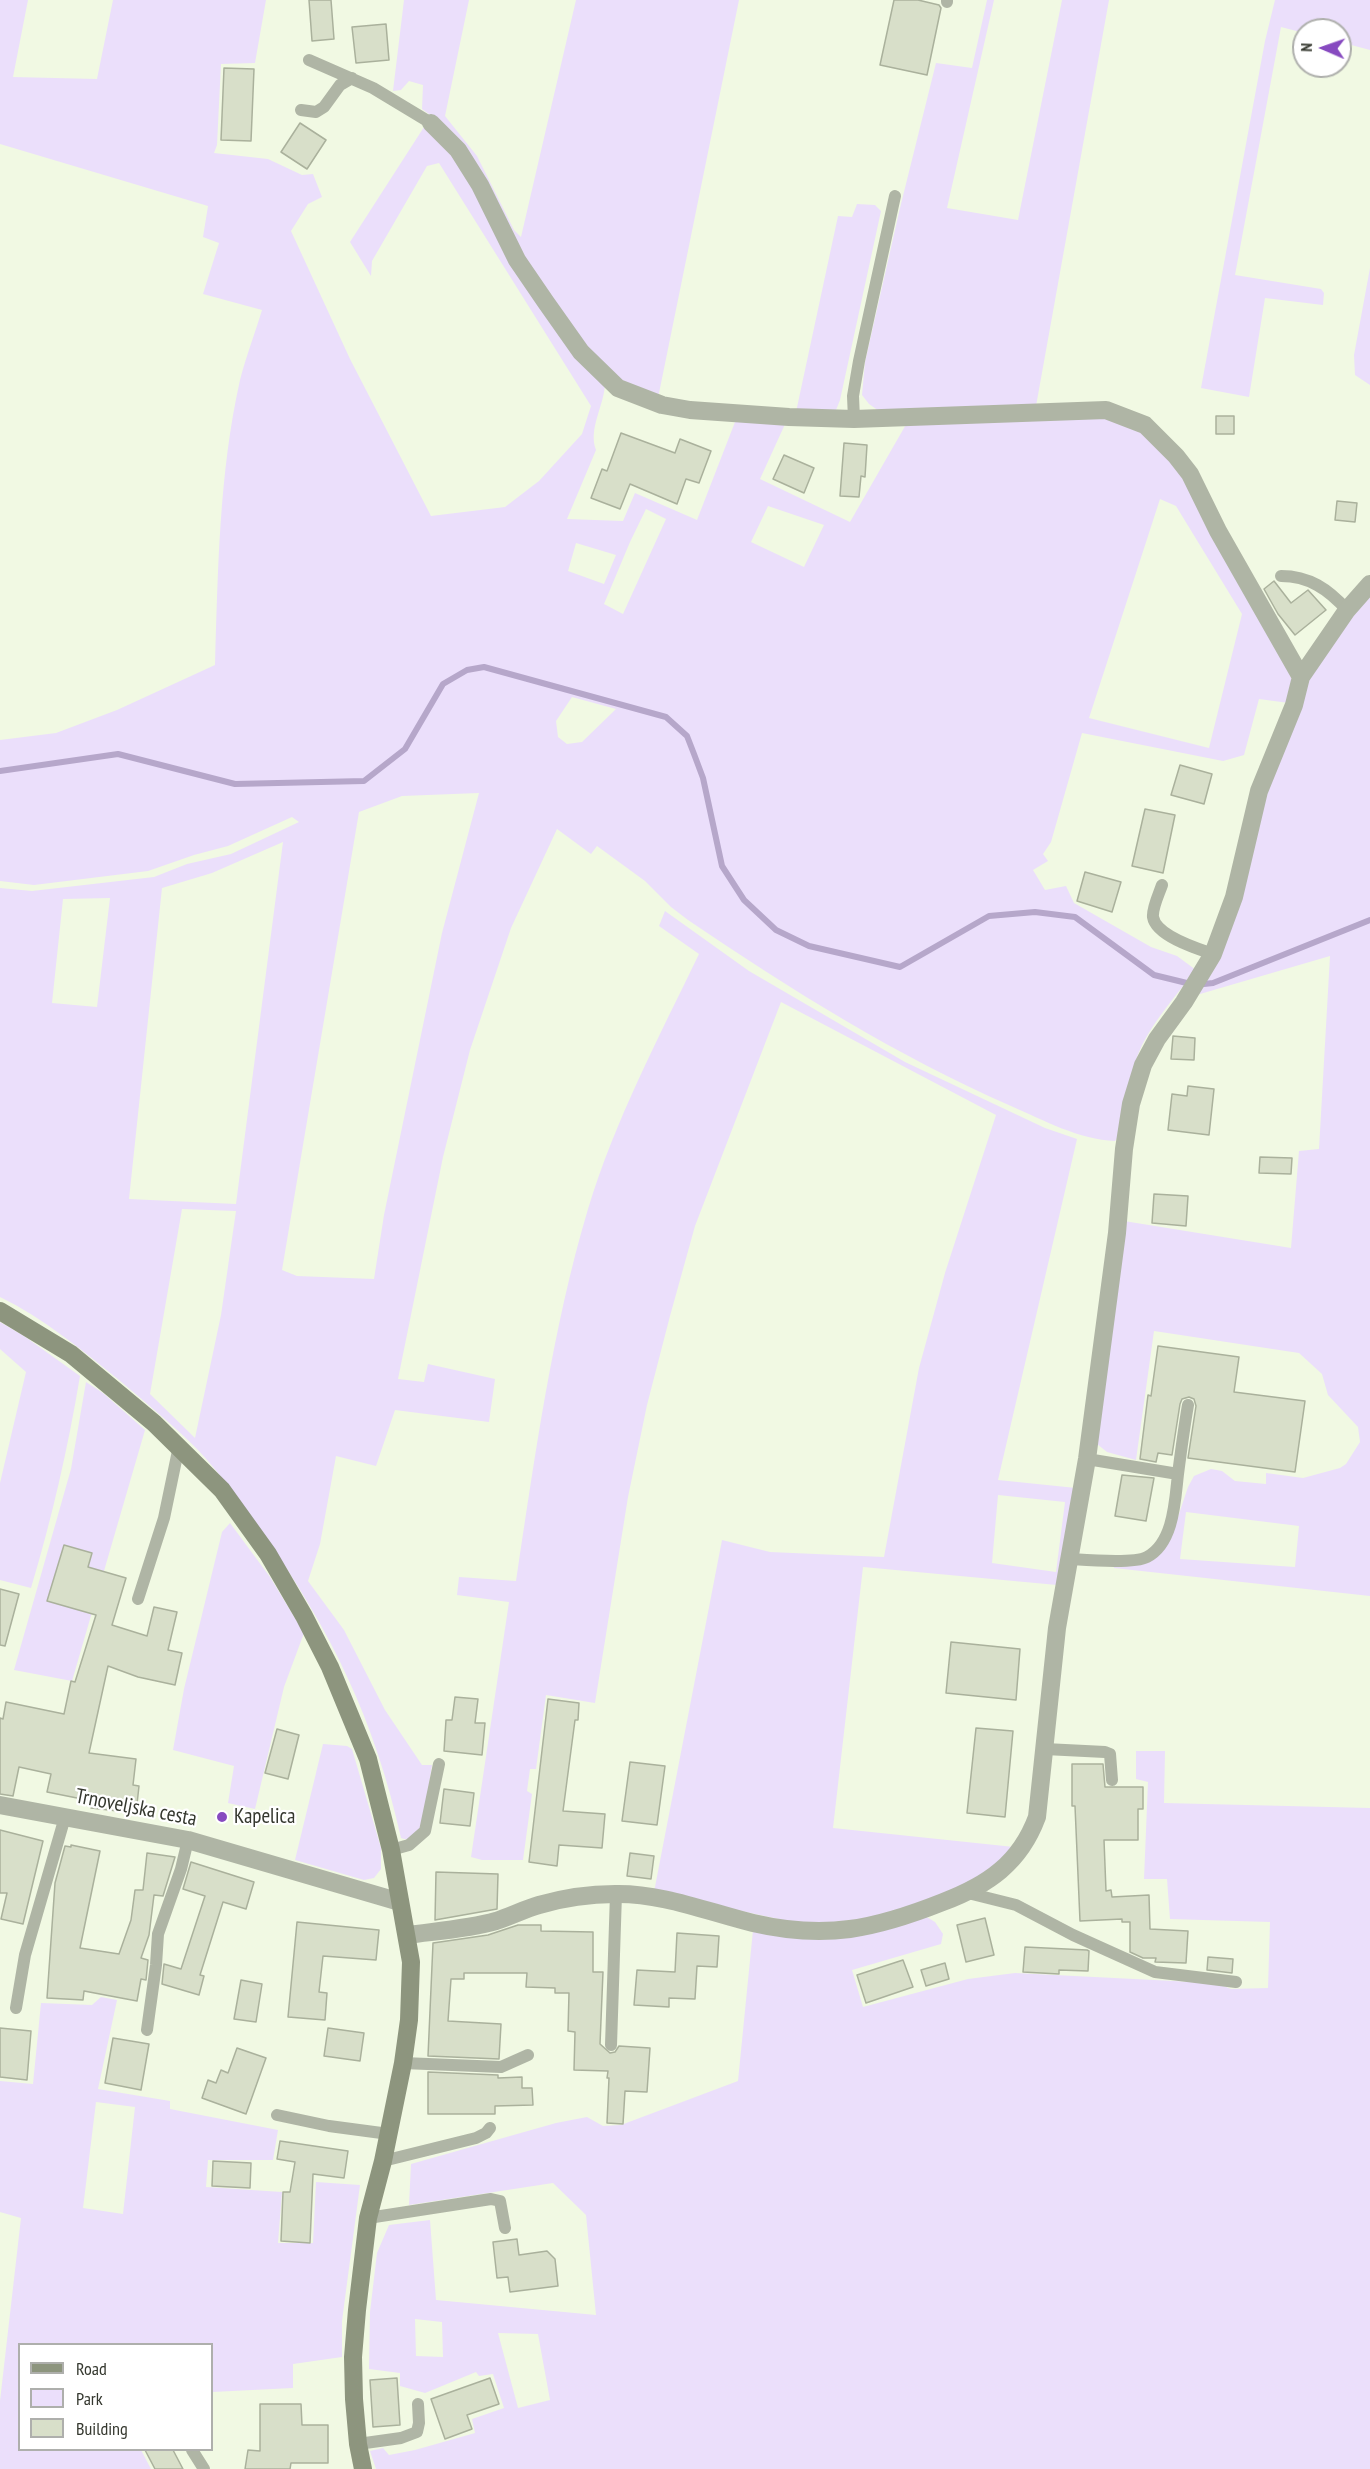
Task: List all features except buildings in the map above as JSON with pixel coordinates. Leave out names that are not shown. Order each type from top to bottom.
[{"type":"street","points":[[431,123],[458,150],[480,185],[518,260],[581,352],[618,388],[662,405],[690,410],[854,418],[1080,409],[1106,410],[1145,425],[1176,456],[1190,474],[1218,531],[1301,677]]},
{"type":"street","points":[[407,1935],[495,1921],[538,1905],[572,1898],[616,1894],[650,1896],[755,1923],[834,1932],[883,1923],[968,1893],[988,1880],[1015,1857],[1028,1840],[1037,1817],[1057,1628],[1087,1459],[1117,1233],[1124,1149],[1131,1104],[1147,1056],[1156,1039],[1214,954],[1234,897],[1258,792],[1294,705],[1301,677],[1347,610],[1370,584]]},
{"type":"street","points":[[0,1311],[71,1354],[154,1423],[222,1490],[268,1554],[304,1616],[330,1666],[368,1759],[391,1850],[411,1962],[409,2020],[403,2063],[383,2161],[368,2218],[353,2357],[358,2444],[363,2469]]},
{"type":"street","name":"Trnoveljska cesta","points":[[0,1805],[188,1840],[400,1902]]},
{"type":"lane","points":[[309,60],[373,87],[431,123]]},
{"type":"lane","points":[[301,110],[316,112],[324,107],[340,85],[352,78]]},
{"type":"lane","points":[[854,418],[855,384],[894,196]]},
{"type":"lane","points":[[1281,576],[1296,576],[1319,585],[1333,594],[1347,610]]},
{"type":"lane","points":[[1162,885],[1153,917],[1158,927],[1196,948],[1214,954]]},
{"type":"lane","points":[[1070,1559],[1090,1561],[1147,1558],[1157,1548],[1169,1531],[1176,1502],[1188,1405]]},
{"type":"lane","points":[[138,1599],[164,1518],[179,1446]]},
{"type":"lane","points":[[1087,1459],[1178,1474]]},
{"type":"lane","points":[[1045,1749],[1110,1754],[1112,1780]]},
{"type":"lane","points":[[391,1850],[409,1845],[425,1832],[439,1764]]},
{"type":"lane","points":[[16,2008],[28,1945],[66,1817]]},
{"type":"lane","points":[[147,2030],[158,1934],[181,1869],[188,1840]]},
{"type":"lane","points":[[968,1893],[1016,1905],[1073,1935],[1155,1972],[1236,1982]]},
{"type":"lane","points":[[611,2045],[616,1894]]},
{"type":"lane","points":[[403,2063],[501,2067],[528,2055]]},
{"type":"lane","points":[[277,2115],[328,2127],[389,2134]]},
{"type":"lane","points":[[383,2161],[476,2138],[490,2128]]},
{"type":"lane","points":[[368,2218],[491,2199],[500,2201],[505,2228]]},
{"type":"lane","points":[[358,2444],[401,2438],[417,2432],[418,2404]]},
{"type":"lane","points":[[193,2451],[204,2469]]},
{"type":"green space","points":[[0,0],[28,0],[13,77],[97,79],[113,0],[266,0],[255,63],[221,64],[217,145],[214,153],[268,159],[302,175],[313,174],[322,197],[308,204],[291,231],[350,359],[431,516],[505,507],[539,481],[582,434],[591,406],[439,163],[427,166],[372,261],[371,276],[350,242],[424,127],[444,140],[605,384],[595,426],[596,450],[567,519],[623,521],[635,493],[697,520],[735,422],[786,422],[760,479],[850,522],[908,421],[1079,412],[1137,427],[1185,476],[1292,680],[1289,703],[1259,699],[1244,755],[1223,761],[1082,733],[1051,842],[1043,854],[1048,861],[1033,870],[1045,890],[1066,886],[1074,903],[1151,947],[1177,956],[1196,970],[1160,1016],[1142,1045],[1131,1077],[1120,1134],[1115,1141],[1088,1137],[1049,1123],[969,1087],[886,1044],[766,972],[688,920],[645,881],[597,846],[591,854],[557,829],[511,928],[470,1050],[443,1157],[398,1379],[424,1382],[428,1364],[495,1379],[489,1422],[395,1410],[376,1466],[336,1456],[320,1544],[308,1581],[344,1630],[385,1710],[422,1765],[432,1765],[422,1831],[408,1840],[401,1838],[378,1754],[348,1677],[309,1604],[230,1489],[188,1440],[119,1380],[47,1325],[0,1297],[0,888],[32,891],[154,877],[187,864],[231,854],[299,822],[292,817],[228,846],[148,871],[34,885],[0,881],[0,740],[56,733],[117,710],[215,665],[221,522],[228,451],[240,380],[262,310],[203,294],[219,243],[203,237],[208,206],[0,144]],"holes":[[[1160,499],[1176,506],[1242,614],[1209,748],[1089,718]],[[768,506],[824,525],[804,567],[751,542]],[[646,509],[666,519],[623,614],[604,604]],[[576,543],[616,555],[604,584],[568,571]],[[572,697],[616,709],[582,742],[567,744],[558,737],[556,721]],[[479,793],[442,933],[384,1215],[374,1279],[297,1276],[282,1270],[359,812],[402,796]],[[283,842],[236,1204],[129,1199],[162,888],[212,873]],[[110,898],[97,1007],[52,1003],[63,899]],[[182,1209],[236,1211],[221,1315],[195,1438],[150,1394]]]},
{"type":"green space","points":[[404,0],[469,0],[445,116],[477,156],[514,230],[521,237],[576,0],[739,0],[658,398],[627,387],[605,369],[551,300],[444,125],[422,109],[423,85],[409,81],[401,90],[393,91]]},
{"type":"green space","points":[[987,0],[994,0],[947,208],[1018,220],[1062,0],[1109,0],[1036,406],[879,411],[862,395],[865,362],[936,63],[972,68]]},
{"type":"green space","points":[[1275,0],[1370,0],[1370,50],[1352,45],[1352,18],[1292,18],[1292,30],[1281,27],[1235,275],[1321,289],[1324,293],[1323,305],[1265,298],[1249,397],[1201,388],[1265,41]]},
{"type":"green space","points":[[857,204],[875,205],[881,211],[840,400],[836,410],[796,412],[838,216],[852,217]]},
{"type":"green space","points":[[1370,268],[1370,385],[1355,375],[1354,355]]},
{"type":"green space","points":[[1370,590],[1370,1596],[1114,1568],[1114,1563],[1136,1563],[1173,1532],[1194,1476],[1211,1469],[1222,1471],[1235,1481],[1266,1484],[1266,1473],[1303,1478],[1340,1468],[1346,1464],[1360,1442],[1358,1427],[1328,1395],[1322,1374],[1299,1353],[1154,1331],[1136,1460],[1107,1452],[1097,1444],[1124,1221],[1291,1248],[1299,1151],[1319,1149],[1330,956],[1200,994],[1197,990],[1310,672]],"holes":[[[1186,1512],[1299,1526],[1295,1567],[1180,1559]]]},
{"type":"green space","points":[[665,911],[749,971],[905,1062],[1045,1128],[1077,1139],[998,1480],[1076,1488],[1057,1585],[863,1567],[833,1828],[1014,1847],[1010,1854],[967,1886],[881,1917],[806,1925],[654,1892],[722,1540],[770,1552],[884,1557],[919,1368],[945,1273],[996,1115],[781,1002],[695,1226],[670,1316],[647,1405],[628,1497],[595,1703],[546,1695],[536,1769],[530,1769],[527,1791],[532,1794],[523,1860],[482,1860],[471,1857],[509,1602],[457,1595],[459,1577],[516,1581],[554,1347],[588,1209],[624,1111],[699,954],[659,926]],"holes":[[[998,1495],[1065,1502],[1056,1572],[992,1563]]]},
{"type":"green space","points":[[0,1322],[24,1336],[80,1376],[59,1483],[31,1588],[0,1580],[0,1483],[26,1372],[0,1349]]},
{"type":"green space","points":[[86,1382],[103,1393],[145,1430],[72,1681],[14,1670],[71,1469]]},
{"type":"green space","points":[[230,1523],[270,1577],[304,1633],[284,1687],[255,1809],[228,1803],[234,1766],[173,1750],[184,1689],[222,1532]]},
{"type":"green space","points":[[323,1744],[347,1746],[352,1749],[381,1848],[381,1869],[374,1878],[364,1880],[295,1860]]},
{"type":"green space","points":[[1136,1751],[1165,1751],[1164,1803],[1370,1808],[1370,2469],[376,2469],[370,2451],[383,2448],[389,2455],[475,2433],[472,2419],[504,2408],[493,2374],[479,2376],[476,2372],[425,2393],[400,2386],[400,2373],[369,2369],[370,2312],[377,2253],[389,2225],[430,2220],[436,2300],[596,2315],[586,2215],[553,2183],[409,2205],[411,2164],[556,2123],[587,2117],[603,2126],[621,2125],[738,2081],[753,1930],[925,1916],[935,1922],[943,1934],[941,1944],[852,1970],[863,2007],[968,1979],[1015,1973],[1219,1984],[1231,1989],[1268,1988],[1270,1922],[1170,1919],[1167,1879],[1144,1879],[1148,1782],[1136,1779]],"holes":[[[415,2319],[442,2322],[443,2357],[416,2356]],[[498,2333],[538,2334],[550,2400],[518,2408]]]},
{"type":"green space","points":[[101,1997],[117,2000],[98,2089],[170,2101],[170,2109],[278,2130],[273,2160],[208,2160],[206,2187],[282,2192],[278,2243],[313,2243],[316,2182],[360,2185],[342,2321],[342,2357],[293,2364],[293,2388],[213,2392],[213,2343],[18,2343],[18,2451],[142,2451],[151,2469],[0,2469],[0,2401],[21,2218],[0,2212],[0,2081],[33,2084],[41,2003],[92,2005]],"holes":[[[96,2102],[135,2107],[123,2214],[83,2208]]]},
{"type":"waterway","points":[[0,771],[118,754],[235,784],[364,781],[405,749],[443,684],[467,670],[484,667],[666,717],[687,736],[694,754],[703,778],[722,866],[744,900],[776,930],[809,946],[900,967],[989,916],[1035,912],[1075,917],[1154,975],[1195,985],[1213,983],[1370,920]]},
{"type":"place","name":"Kapelica","points":[[222,1817]]}]
